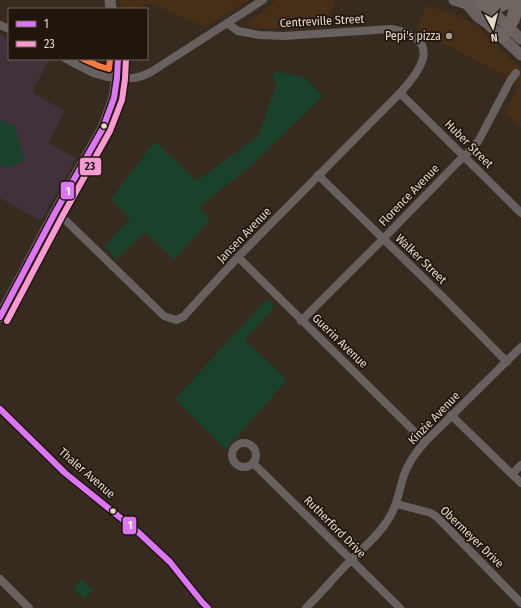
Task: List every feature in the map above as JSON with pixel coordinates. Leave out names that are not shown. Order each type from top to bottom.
[{"type":"highway","points":[[483,6],[494,7],[502,5],[510,0]]},
{"type":"highway","points":[[512,33],[513,19],[518,0]]},
{"type":"main road","points":[[454,0],[467,4],[483,6],[497,16],[512,33],[521,55]]},
{"type":"main road","points":[[467,4],[478,17],[487,23],[512,33]]},
{"type":"main road","points":[[0,317],[56,211],[103,128],[114,98],[118,78],[118,60]]},
{"type":"street","points":[[68,60],[93,73],[107,77],[134,78],[142,76],[151,72],[263,0]]},
{"type":"street","name":"Centreville Street","points":[[228,23],[238,31],[259,35],[284,36],[391,29],[403,31],[418,39]]},
{"type":"street","name":"Jansen Avenue","points":[[56,211],[164,316],[176,320],[183,317],[238,257],[400,93],[410,81],[423,58],[422,45],[418,39]]},
{"type":"street","name":"Florence Avenue","points":[[301,321],[471,150],[479,140],[510,81],[516,73]]},
{"type":"street","name":"Huber Street","points":[[400,93],[521,213]]},
{"type":"street","name":"Walker Street","points":[[318,175],[508,362]]},
{"type":"street","name":"Guerin Avenue","points":[[238,257],[425,442]]},
{"type":"street","name":"Kinzie Avenue","points":[[306,608],[384,526],[397,504],[403,477],[414,454],[452,415],[508,362],[521,347]]},
{"type":"street","name":"Thaler Avenue","points":[[0,409],[65,473],[138,532],[170,562],[208,608]]},
{"type":"street","points":[[452,415],[521,483]]},
{"type":"street","name":"Rutherford Drive","points":[[253,463],[400,608]]},
{"type":"street","points":[[512,474],[521,465]]},
{"type":"street","name":"Obermeyer Drive","points":[[397,504],[427,511],[438,517],[521,603]]},
{"type":"street","points":[[0,579],[29,608]]},
{"type":"shaded area","points":[[120,0],[249,0],[206,27],[151,4],[137,8],[121,8]]},
{"type":"shaded area","points":[[276,0],[335,0],[326,26],[271,29],[249,27],[247,24],[249,21],[264,11]]},
{"type":"shaded area","points":[[426,5],[453,14],[479,27],[521,70],[521,128],[505,111],[517,88],[505,75],[417,30]]},
{"type":"shaded area","points":[[0,34],[8,38],[8,60],[49,60],[32,92],[64,111],[48,143],[76,158],[41,221],[0,198]]},
{"type":"green space","points":[[275,71],[305,77],[323,96],[252,165],[199,207],[210,220],[174,260],[145,232],[117,259],[104,246],[130,219],[111,199],[155,141],[197,181],[258,136],[277,83],[272,79]]},
{"type":"green space","points":[[3,120],[15,127],[25,160],[6,168],[0,165],[0,122]]},
{"type":"green space","points":[[267,299],[275,306],[245,340],[287,380],[239,434],[241,436],[231,441],[226,450],[175,399]]},
{"type":"green space","points":[[81,579],[93,590],[85,599],[73,588]]},
{"type":"transit line","points":[[85,60],[109,69],[110,60]]},
{"type":"transit line","name":"1","points":[[0,317],[56,211],[103,128],[114,98],[118,60]]},
{"type":"transit line","name":"23","points":[[7,321],[63,215],[110,131],[122,100],[126,60]]},
{"type":"transit line","name":"1","points":[[0,409],[65,473],[138,532],[170,562],[208,608]]},
{"type":"place","name":"Pepi's pizza","points":[[449,36]]}]
